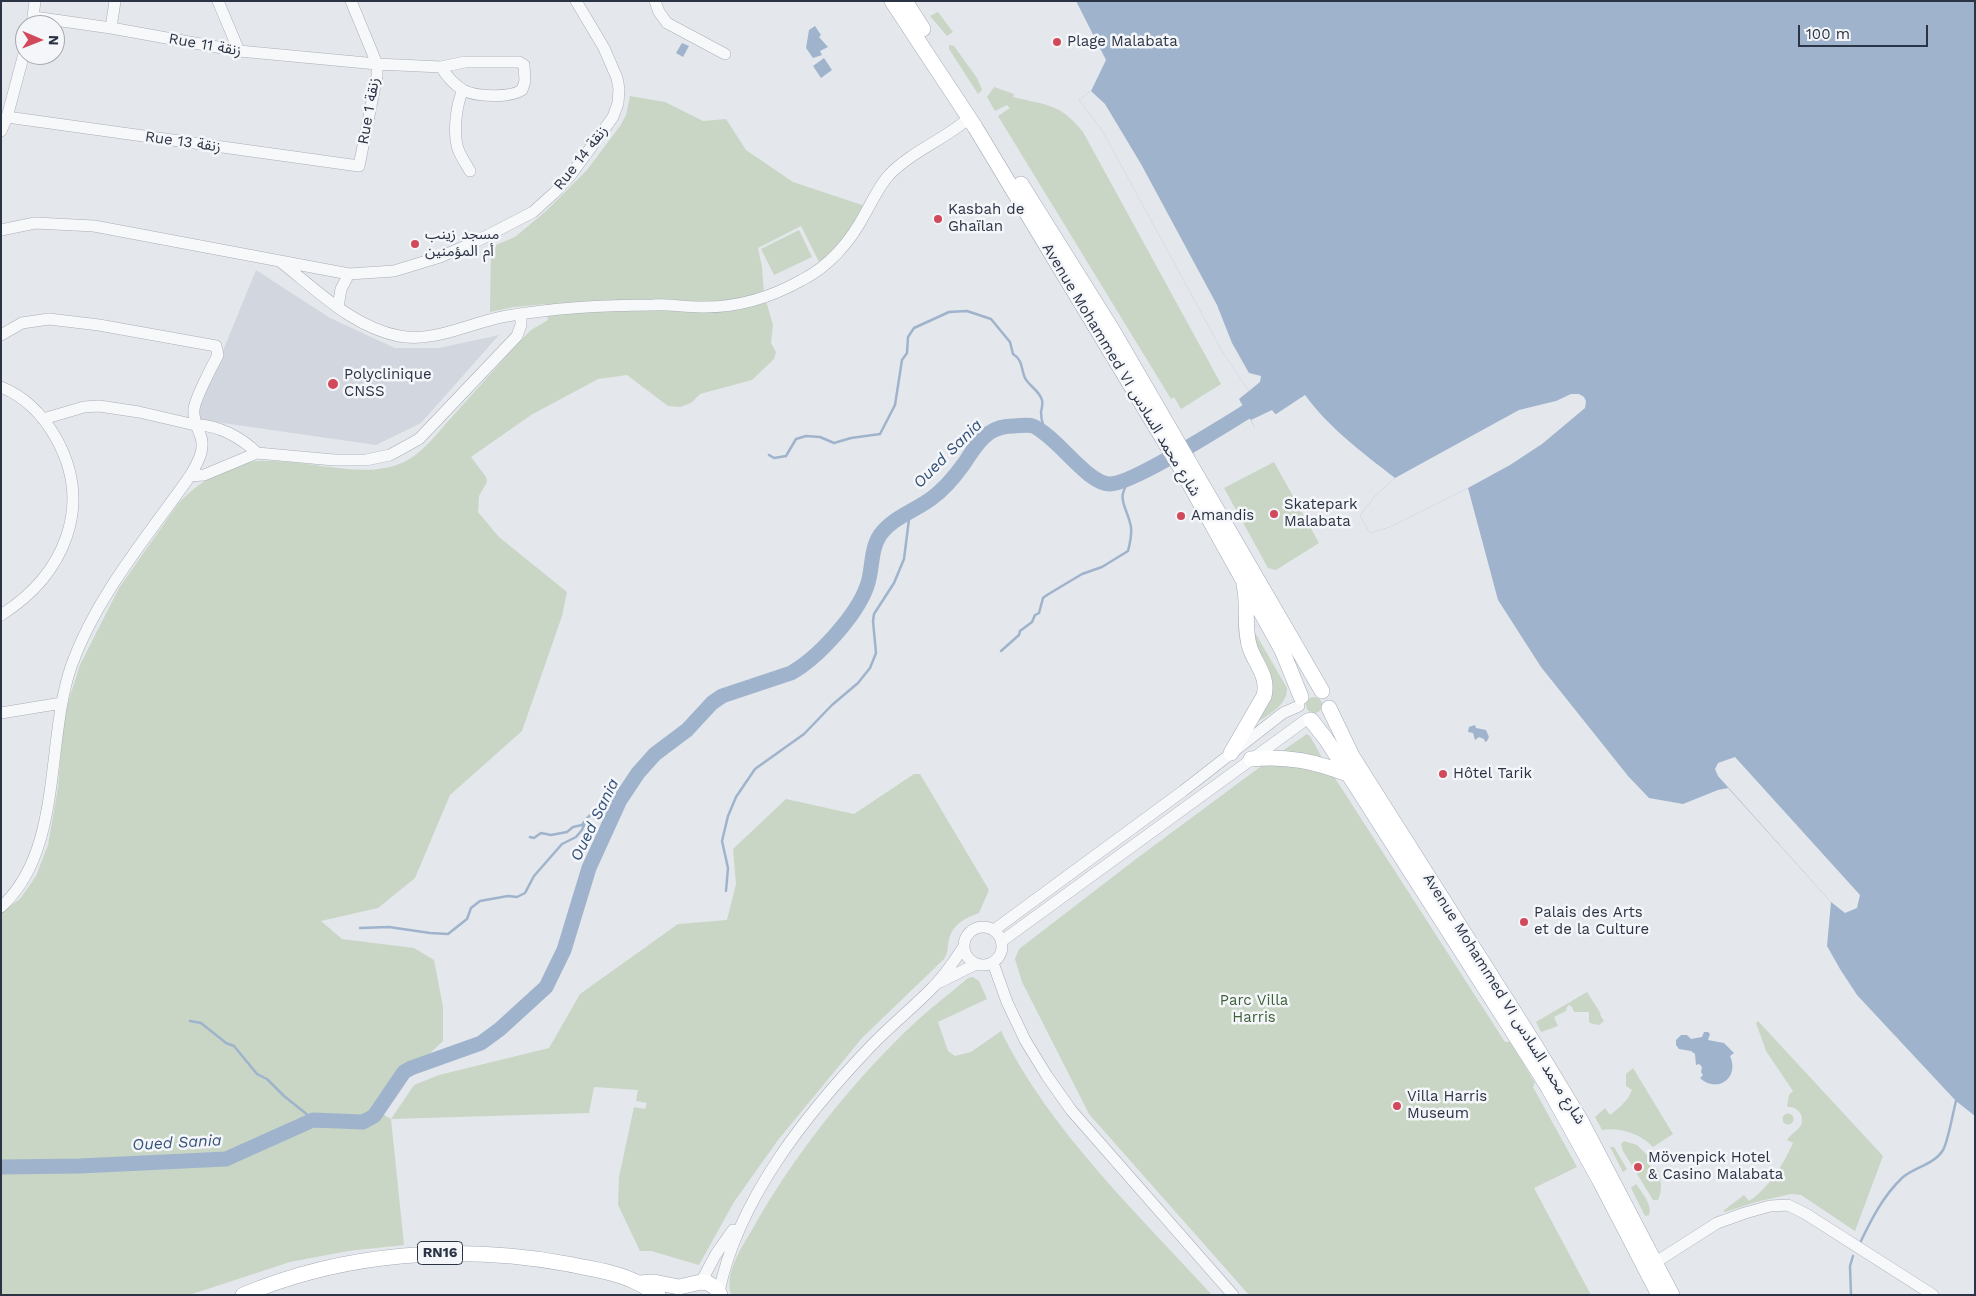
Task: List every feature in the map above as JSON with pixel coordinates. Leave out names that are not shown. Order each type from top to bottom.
[{"type":"main road","name":"Avenue Mohammed VI شارع محمد السادس","points":[[892,1],[969,118],[1167,435],[1322,691]]},
{"type":"main road","name":"Avenue Mohammed VI شارع محمد السادس","points":[[905,1],[1113,331],[1167,435]]},
{"type":"main road","name":"Avenue Mohammed VI شارع محمد السادس","points":[[1187,468],[1242,577],[1282,650],[1305,710],[1350,775],[1548,1088],[1600,1181],[1659,1295]]},
{"type":"main road","points":[[1231,753],[1264,696],[1266,686],[1249,646],[1246,590],[1242,577]]},
{"type":"main road","points":[[1308,690],[1322,691],[1329,699],[1329,708],[1324,716],[1316,720],[1305,710],[1308,690]]},
{"type":"main road","name":"Avenue Mohammed VI شارع محمد السادس","points":[[1329,708],[1352,756],[1535,1044],[1581,1121],[1672,1295]]},
{"type":"main road","points":[[1251,759],[1298,759],[1321,764],[1350,775]]},
{"type":"main road","name":"RN16","points":[[243,1295],[307,1272],[386,1257],[471,1253],[515,1256],[601,1270],[639,1283],[658,1295]]},
{"type":"main road","name":"RN16","points":[[639,1283],[654,1282],[679,1287],[694,1287]]},
{"type":"main road","points":[[694,1287],[712,1285],[719,1293]]},
{"type":"street","points":[[34,15],[35,1]]},
{"type":"street","points":[[111,28],[115,1]]},
{"type":"street","points":[[218,1],[239,51]]},
{"type":"street","name":"Rue 1 زنقة","points":[[351,1],[377,64],[377,76],[359,166]]},
{"type":"street","name":"Rue 14 زنقة","points":[[1,230],[35,223],[87,225],[349,274],[394,271],[420,265],[456,251],[532,212],[570,176],[612,117],[618,103],[619,89],[615,72],[604,48],[576,1]]},
{"type":"street","points":[[655,1],[659,12],[668,23],[725,54]]},
{"type":"street","name":"Rue 11 زنقة","points":[[65,24],[111,28],[239,51],[377,64],[441,67],[460,62],[482,61],[519,62],[524,65],[525,81],[522,90],[518,92],[505,96],[473,94],[463,90]]},
{"type":"street","points":[[1,131],[20,65]]},
{"type":"street","points":[[441,67],[463,90],[458,102],[456,119],[458,149],[470,171]]},
{"type":"street","points":[[280,261],[338,307],[374,329],[413,338],[429,337],[494,319],[521,314],[654,304],[701,307],[728,306],[752,302],[775,294],[803,280],[830,261],[844,246],[882,184],[893,171],[909,158],[960,126],[969,118]]},
{"type":"street","name":"Rue 13 زنقة","points":[[4,119],[359,166]]},
{"type":"street","points":[[338,307],[341,288],[349,274]]},
{"type":"street","points":[[190,476],[204,475],[257,453],[352,460],[378,458],[398,451],[419,439],[517,336],[521,325],[521,314]]},
{"type":"street","points":[[1,335],[22,323],[49,319],[99,324],[214,346],[218,349],[218,355],[194,408],[195,425],[201,437],[202,451],[198,462],[115,581],[96,612],[72,664],[62,702],[42,831],[26,876],[8,901],[1,907]]},
{"type":"street","points":[[1,387],[22,398],[37,410],[43,419],[59,444],[69,469],[74,498],[72,522],[52,567],[34,590],[17,605],[1,615]]},
{"type":"street","points":[[43,419],[84,407],[99,406],[139,412],[195,425],[205,424],[249,444],[257,453]]},
{"type":"street","points":[[1,713],[62,702]]},
{"type":"street","points":[[994,930],[1184,791],[1283,713],[1305,710]]},
{"type":"street","points":[[1002,942],[1251,759],[1305,710]]},
{"type":"street","points":[[719,1293],[728,1256],[744,1217],[772,1170],[819,1106],[871,1046],[934,986],[964,946],[966,937],[972,930],[981,927],[994,930],[1002,942],[1001,954],[993,963],[986,965],[976,964],[934,986]]},
{"type":"street","points":[[964,946],[966,955],[976,964]]},
{"type":"street","points":[[993,963],[1007,1002],[1025,1040],[1061,1097],[1233,1295]]},
{"type":"street","points":[[1656,1262],[1716,1223],[1745,1213],[1780,1205],[1795,1208],[1933,1295]]},
{"type":"street","points":[[694,1287],[724,1241],[744,1217]]},
{"type":"shaded area","name":"Polyclinique CNSS","points":[[256,270],[330,318],[395,348],[439,348],[499,335],[421,423],[376,445],[195,419]]},
{"type":"green space","points":[[938,12],[953,32],[947,36],[930,16]]},
{"type":"green space","points":[[949,45],[954,46],[977,78],[982,90],[978,94],[949,49]]},
{"type":"green space","points":[[994,87],[1014,94],[1013,97],[1044,104],[1059,110],[1067,115],[1083,132],[1221,384],[1181,409],[1174,397],[1171,399],[998,116],[1010,108],[1007,105],[995,111],[987,97]]},
{"type":"green space","points":[[630,96],[665,102],[703,121],[726,119],[746,150],[793,182],[865,206],[841,244],[819,262],[801,226],[758,248],[762,267],[764,294],[773,325],[771,343],[776,352],[774,359],[752,380],[700,394],[691,403],[680,407],[668,406],[627,375],[598,379],[531,415],[471,457],[486,477],[487,482],[479,496],[478,512],[499,537],[567,592],[562,616],[522,731],[450,795],[415,878],[378,908],[321,921],[342,939],[414,948],[434,960],[443,1007],[443,1041],[426,1057],[404,1066],[371,1107],[391,1119],[404,1245],[348,1251],[290,1262],[189,1295],[1,1295],[1,913],[20,899],[36,876],[48,845],[58,787],[64,715],[80,665],[119,588],[178,504],[201,484],[229,468],[257,461],[289,462],[358,470],[386,468],[404,462],[429,442],[531,330],[548,320],[546,304],[514,307],[490,312],[491,247],[515,237],[546,211],[587,170],[620,126],[626,115]]},
{"type":"green space","points":[[799,230],[812,257],[774,275],[761,249]]},
{"type":"green space","name":"Skatepark Malabata","points":[[1274,462],[1319,543],[1276,570],[1268,568],[1224,488]]},
{"type":"green space","points":[[1250,624],[1287,688],[1284,700],[1280,705],[1253,725],[1266,700]]},
{"type":"green space","points":[[1311,697],[1317,697],[1322,702],[1320,711],[1311,713],[1306,708],[1306,702]]},
{"type":"green space","points":[[1307,734],[1325,763],[1278,754]]},
{"type":"green space","name":"Parc Villa Harris","points":[[1283,762],[1333,775],[1505,1042],[1510,1042],[1535,1083],[1533,1087],[1577,1167],[1534,1188],[1591,1295],[1249,1295],[1089,1114],[1022,982],[1015,959],[1019,949],[1264,764]]},
{"type":"green space","points":[[914,774],[920,774],[989,890],[979,913],[964,919],[953,929],[944,959],[862,1038],[778,1140],[734,1202],[699,1265],[651,1251],[640,1251],[618,1205],[619,1177],[634,1107],[645,1109],[647,1103],[636,1101],[638,1090],[594,1087],[589,1113],[391,1119],[414,1085],[439,1075],[549,1048],[580,994],[678,924],[727,920],[736,884],[733,849],[786,799],[854,814]]},
{"type":"green space","points":[[973,977],[979,981],[987,999],[938,1022],[948,1051],[955,1056],[971,1052],[1001,1031],[1044,1103],[1069,1137],[1125,1202],[1212,1295],[731,1295],[729,1287],[730,1278],[739,1252],[769,1201],[822,1125],[861,1078],[904,1033],[968,978]]},
{"type":"green space","points":[[1587,992],[1604,1021],[1599,1025],[1593,1024],[1589,1022],[1589,1012],[1574,1012],[1569,1005],[1566,1011],[1554,1017],[1558,1026],[1541,1032],[1536,1022]]},
{"type":"green space","points":[[1758,1021],[1883,1156],[1855,1231],[1801,1195],[1791,1194],[1723,1211],[1744,1195],[1749,1201],[1763,1190],[1785,1160],[1793,1143],[1787,1140],[1800,1127],[1802,1121],[1801,1115],[1797,1110],[1787,1107],[1789,1095],[1793,1091],[1766,1051],[1756,1023]]},
{"type":"green space","points":[[1633,1068],[1673,1134],[1653,1147],[1642,1138],[1630,1132],[1602,1130],[1595,1117],[1605,1108],[1610,1115],[1628,1098],[1632,1090],[1626,1086],[1626,1074]]},
{"type":"green space","points":[[1788,1113],[1794,1119],[1788,1125],[1782,1119]]},
{"type":"green space","points":[[1624,1141],[1637,1145],[1653,1161],[1649,1164],[1653,1170],[1657,1168],[1660,1180],[1661,1192],[1658,1200],[1653,1200],[1623,1151],[1621,1144]]},
{"type":"green space","points":[[1610,1147],[1614,1147],[1627,1169],[1623,1172]]},
{"type":"green space","points":[[1636,1184],[1650,1207],[1649,1215],[1645,1216],[1631,1188]]},
{"type":"water","points":[[1076,1],[1975,1],[1975,1116],[1956,1101],[1857,995],[1827,946],[1831,902],[1728,788],[1683,804],[1649,798],[1628,776],[1541,667],[1498,600],[1468,488],[1390,527],[1370,533],[1360,516],[1375,496],[1395,478],[1336,429],[1305,395],[1255,428],[1239,399],[1249,391],[1222,351],[1102,130],[1079,100],[1091,91],[1106,60]]},
{"type":"water","points":[[815,26],[821,35],[819,37],[828,47],[820,51],[822,55],[813,58],[806,48],[809,30]]},
{"type":"water","points":[[682,43],[689,46],[683,57],[676,53]]},
{"type":"water","points":[[824,58],[832,70],[821,78],[813,66]]},
{"type":"water","points":[[1475,725],[1476,728],[1486,730],[1489,737],[1487,741],[1485,742],[1484,739],[1479,737],[1475,740],[1473,733],[1468,732],[1469,727]]},
{"type":"water","points":[[1704,1032],[1710,1034],[1708,1040],[1724,1043],[1734,1053],[1730,1056],[1732,1071],[1729,1077],[1720,1084],[1707,1083],[1700,1078],[1703,1075],[1701,1072],[1702,1067],[1699,1064],[1696,1065],[1695,1054],[1691,1051],[1679,1049],[1676,1045],[1676,1040],[1681,1035],[1687,1035],[1691,1039],[1702,1037]]},
{"type":"pier","points":[[1091,91],[1105,104],[1141,164],[1217,305],[1232,343],[1249,373],[1261,376],[1260,382],[1249,391],[1222,351],[1102,130],[1079,100]]},
{"type":"pier","points":[[1571,394],[1579,394],[1584,397],[1586,401],[1585,408],[1542,444],[1510,465],[1468,488],[1390,527],[1370,533],[1360,516],[1375,496],[1395,478],[1519,410],[1556,401]]},
{"type":"pier","points":[[1272,410],[1277,416],[1261,427],[1255,428],[1251,420]]},
{"type":"pier","points":[[1735,757],[1860,895],[1857,908],[1845,913],[1831,902],[1718,776],[1715,769],[1718,763]]},
{"type":"waterway","points":[[769,455],[774,458],[786,456],[796,439],[806,436],[820,437],[834,443],[851,438],[880,434],[895,405],[902,360],[907,353],[908,337],[914,328],[949,312],[967,311],[991,319],[1010,342],[1013,354],[1020,362],[1025,378],[1041,397],[1042,422],[1051,437]]},
{"type":"waterway","name":"Oued Sania","points":[[1,1167],[80,1166],[226,1159],[313,1120],[363,1122],[374,1116],[404,1072],[481,1043],[500,1029],[546,987],[564,950],[589,868],[620,800],[638,773],[655,754],[687,730],[712,703],[722,696],[791,673],[824,647],[846,622],[862,597],[869,580],[873,554],[880,535],[891,523],[925,503],[949,483],[985,436],[1004,427],[1033,426],[1043,432],[1082,469],[1101,482],[1110,484],[1137,475],[1157,465],[1246,412]]},
{"type":"waterway","points":[[1001,651],[1019,635],[1020,631],[1032,622],[1035,615],[1039,613],[1043,598],[1082,574],[1102,567],[1128,551],[1131,527],[1123,496],[1127,484],[1133,477]]},
{"type":"waterway","points":[[726,891],[728,868],[722,841],[728,816],[736,797],[755,769],[804,734],[832,705],[858,683],[870,668],[876,653],[874,614],[894,583],[904,559],[910,511]]},
{"type":"waterway","points":[[360,928],[389,927],[448,934],[467,919],[471,908],[480,901],[508,896],[517,897],[525,893],[534,876],[562,844],[576,837],[582,830],[587,818],[621,798]]},
{"type":"waterway","points":[[530,837],[534,838],[541,833],[551,835],[567,832],[573,827],[582,825],[584,822]]},
{"type":"waterway","points":[[190,1021],[201,1023],[226,1043],[234,1046],[257,1074],[267,1079],[284,1096],[314,1120]]},
{"type":"waterway","points":[[1860,1243],[1878,1209],[1895,1185],[1907,1174],[1929,1163],[1943,1150],[1949,1134],[1956,1101]]},
{"type":"waterway","points":[[1851,1295],[1850,1266],[1853,1256]]},
{"type":"place","name":"Plage Malabata","points":[[1057,42]]},
{"type":"place","name":"Kasbah de Ghaïlan","points":[[938,219]]},
{"type":"place","name":"مسجد زينب أم المؤمنين","points":[[415,244]]},
{"type":"place","name":"Polyclinique CNSS","points":[[333,384]]},
{"type":"place","name":"Skatepark Malabata","points":[[1274,514]]},
{"type":"place","name":"Amandis","points":[[1181,516]]},
{"type":"place","name":"Hôtel Tarik","points":[[1443,774]]},
{"type":"place","name":"Palais des Arts et de la Culture","points":[[1524,922]]},
{"type":"place","name":"Villa Harris Museum","points":[[1397,1106]]},
{"type":"place","name":"Mövenpick Hotel & Casino Malabata","points":[[1638,1167]]}]
